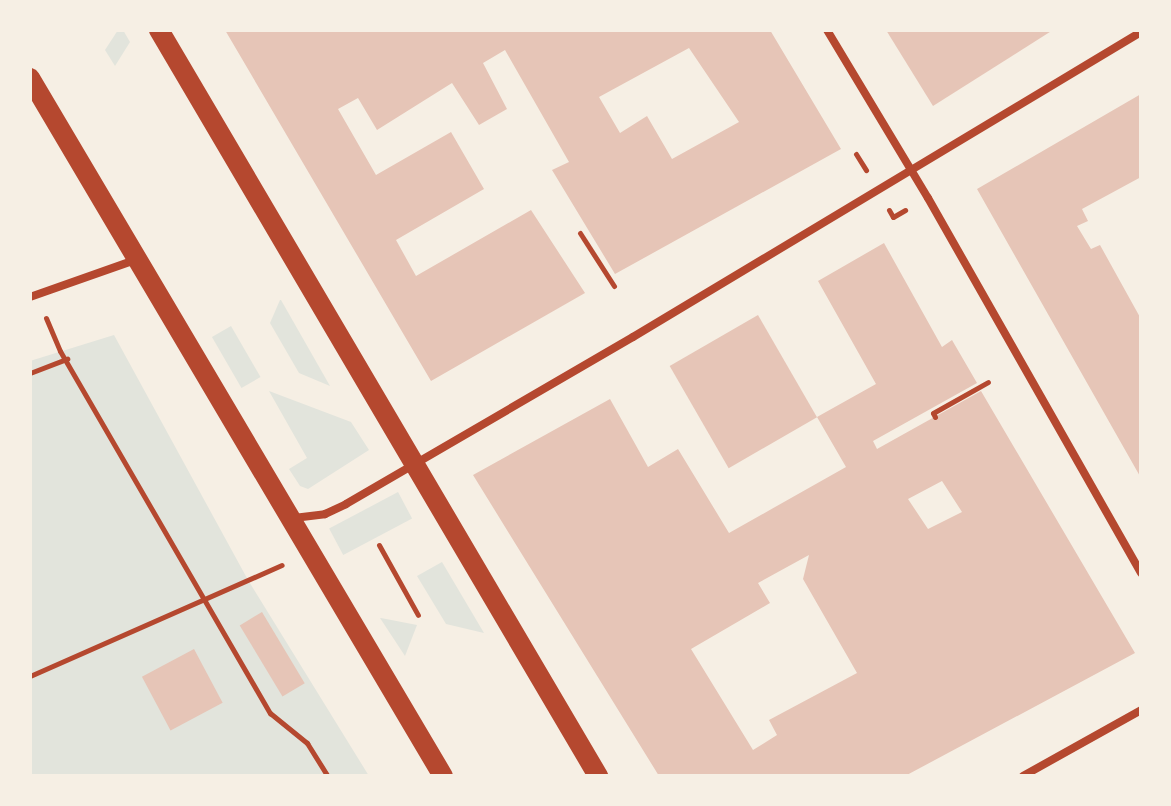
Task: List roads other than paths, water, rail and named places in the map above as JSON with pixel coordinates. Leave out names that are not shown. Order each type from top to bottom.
[{"type":"main road","points":[[159,30],[598,776]]},
{"type":"main road","points":[[30,78],[443,776]]},
{"type":"street","points":[[827,30],[911,169],[1141,573]]},
{"type":"street","points":[[293,518],[335,510],[633,337],[1141,32]]},
{"type":"street","points":[[33,296],[139,259]]},
{"type":"street","points":[[1023,776],[1141,710]]}]
